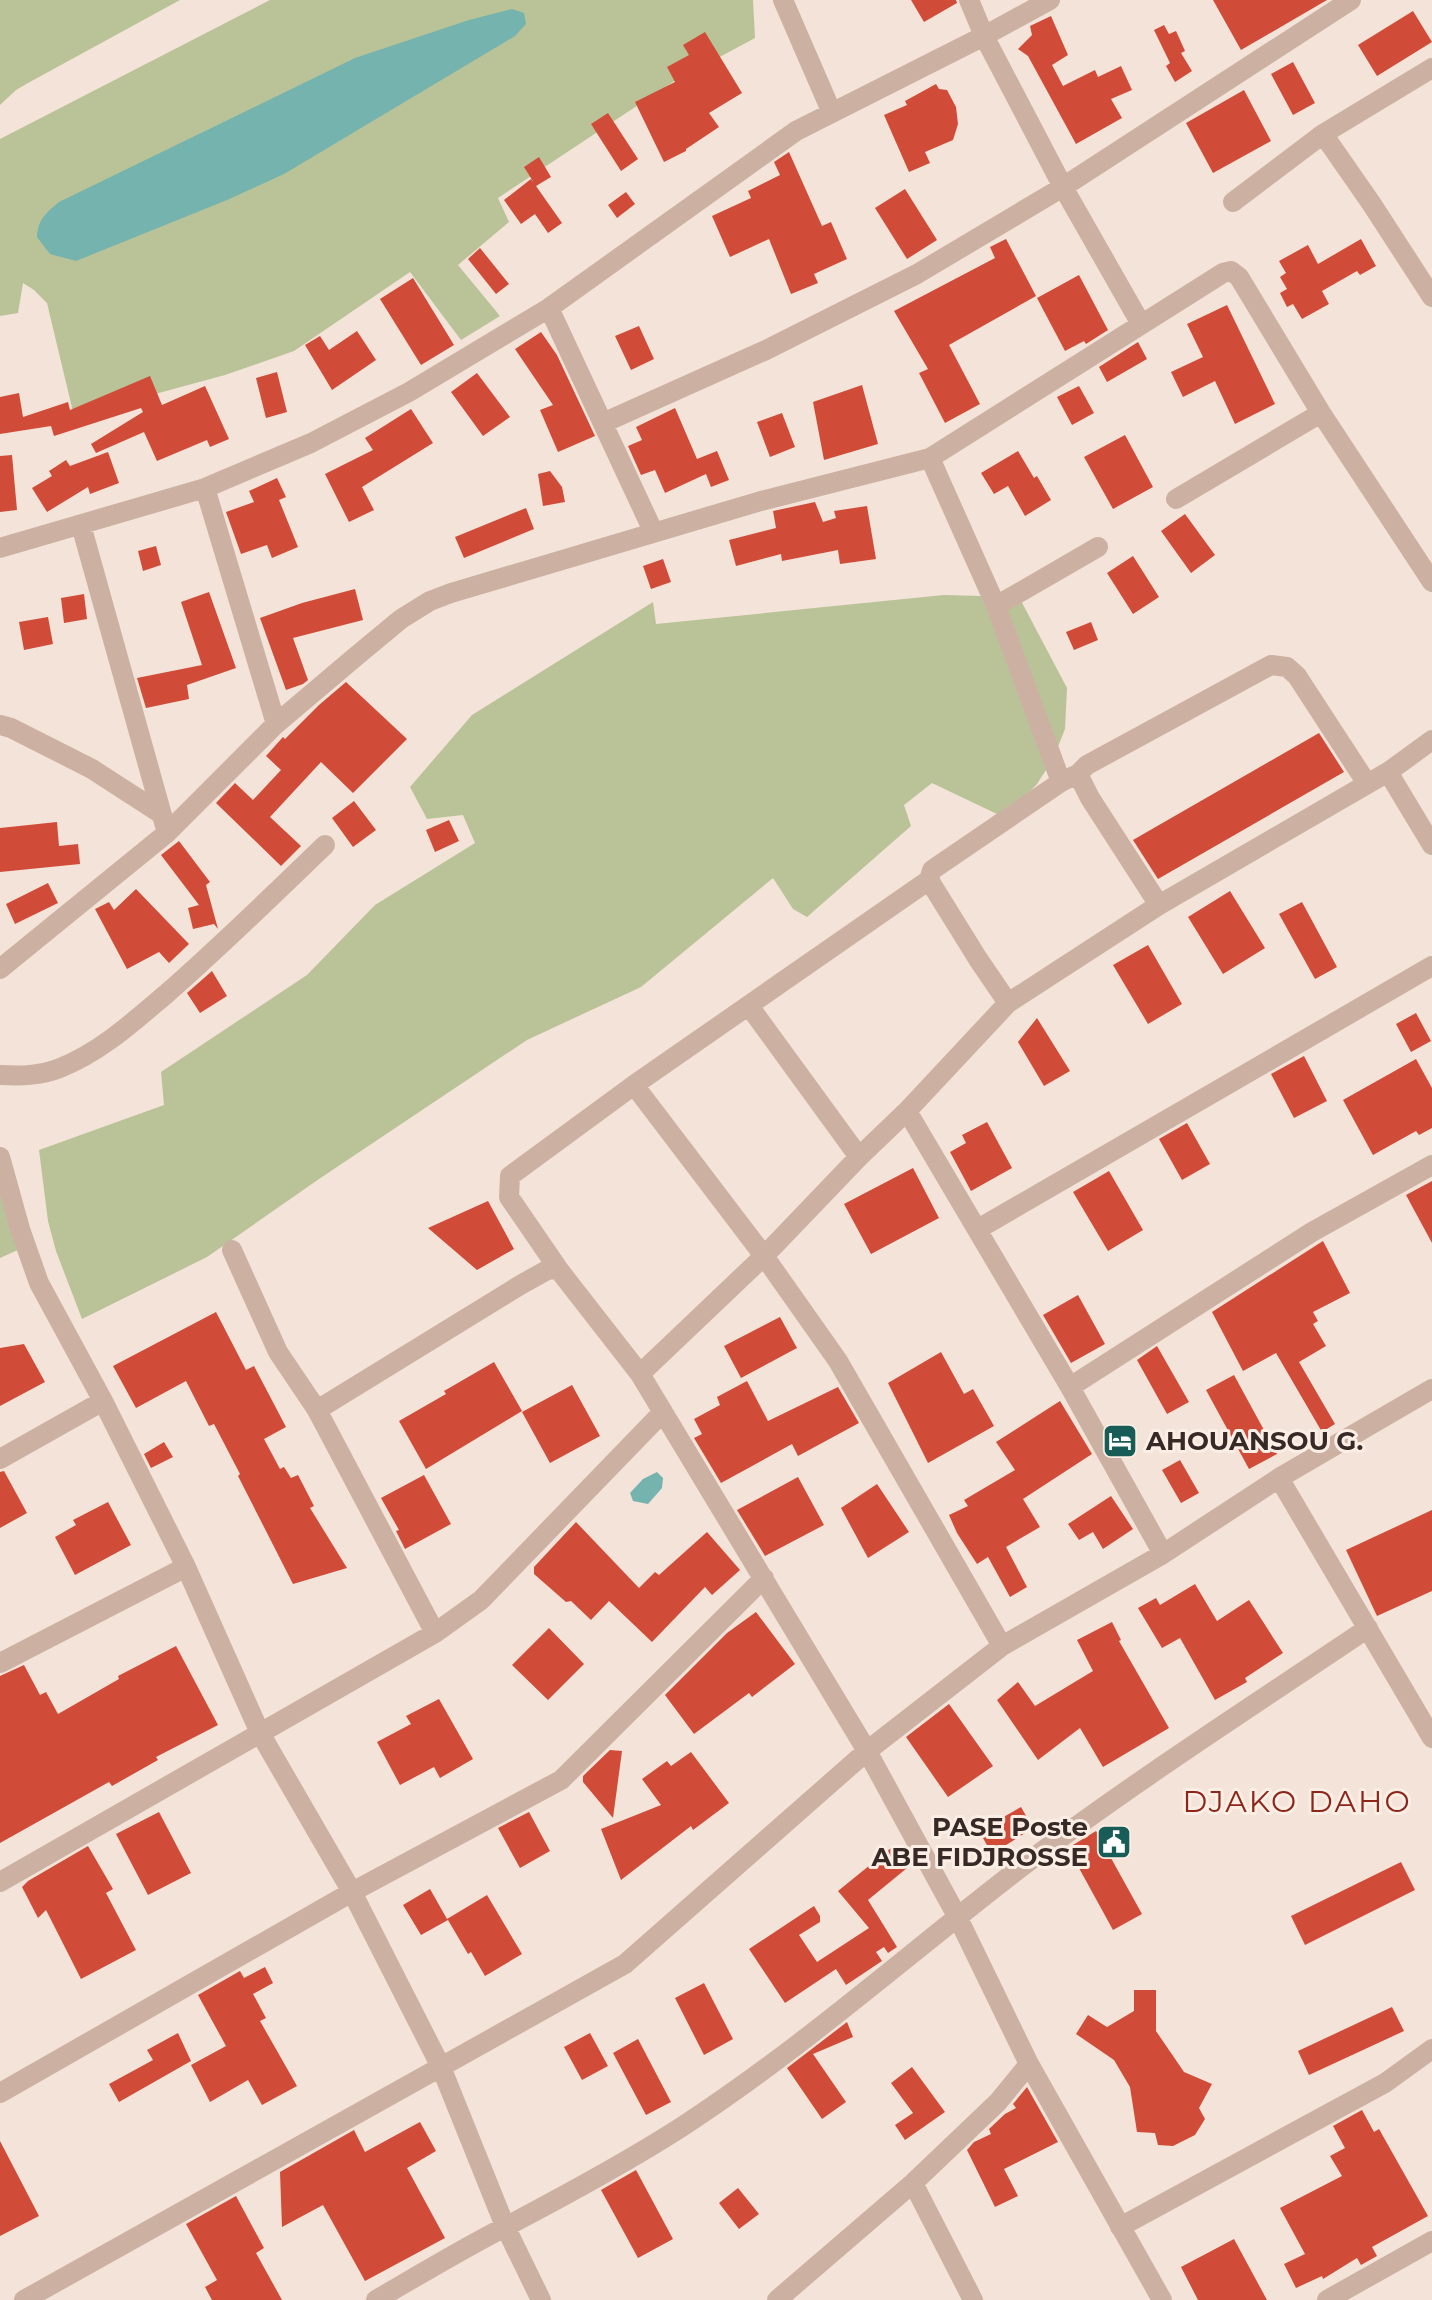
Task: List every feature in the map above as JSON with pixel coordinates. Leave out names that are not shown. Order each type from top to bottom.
[{"type":"street","points":[[783,0],[832,113]]},
{"type":"street","points":[[969,0],[984,36],[1063,187],[1141,324]]},
{"type":"street","points":[[0,548],[205,488],[311,443],[409,392],[549,308],[796,131],[1050,0]]},
{"type":"street","points":[[603,423],[766,350],[917,274],[1063,187],[1351,0]]},
{"type":"street","points":[[1233,202],[1323,134],[1432,68]]},
{"type":"street","points":[[1323,134],[1432,297]]},
{"type":"street","points":[[0,969],[167,833],[276,724],[401,619],[430,601],[653,531],[930,458],[1223,273],[1231,271],[1239,277],[1321,413],[1432,582]]},
{"type":"street","points":[[549,308],[653,531]]},
{"type":"street","points":[[1176,499],[1321,413]]},
{"type":"street","points":[[930,458],[1070,778],[1090,798],[1159,905]]},
{"type":"street","points":[[205,488],[276,724]]},
{"type":"street","points":[[81,525],[167,833]]},
{"type":"street","points":[[996,606],[1098,547]]},
{"type":"street","points":[[1162,2300],[1029,2064],[958,1918],[867,1751],[640,1374],[559,1270],[509,1197],[510,1176],[634,1085],[929,880],[932,870],[1087,765],[1271,665],[1287,667],[1297,676],[1366,782]]},
{"type":"street","points":[[0,725],[92,769],[160,813]]},
{"type":"street","points":[[640,1374],[764,1256],[1008,1003],[1159,905],[1366,782],[1388,772],[1432,740]]},
{"type":"street","points":[[1388,772],[1432,845]]},
{"type":"street","points":[[0,1075],[27,1076],[59,1068],[120,1033],[223,945],[325,845]]},
{"type":"street","points":[[929,880],[1008,1003]]},
{"type":"street","points":[[978,1229],[1432,966]]},
{"type":"street","points":[[749,1006],[859,1157]]},
{"type":"street","points":[[634,1085],[764,1256],[838,1361],[1002,1646]]},
{"type":"street","points":[[907,1111],[1070,1387],[1163,1554]]},
{"type":"street","points":[[0,1157],[39,1283],[103,1401],[186,1567],[260,1733],[352,1892],[441,2067],[505,2226],[541,2300]]},
{"type":"street","points":[[1070,1387],[1312,1232],[1432,1165]]},
{"type":"street","points":[[232,1250],[278,1352],[317,1410],[435,1633]]},
{"type":"street","points":[[317,1410],[522,1284],[549,1269],[559,1270]]},
{"type":"street","points":[[24,2300],[625,1964],[867,1751],[1002,1646],[1163,1554],[1279,1478],[1432,1389]]},
{"type":"street","points":[[0,1459],[103,1401]]},
{"type":"street","points":[[0,1882],[435,1633],[481,1600],[663,1412]]},
{"type":"street","points":[[1279,1478],[1432,1738]]},
{"type":"street","points":[[0,1663],[186,1567]]},
{"type":"street","points":[[0,2093],[352,1892],[561,1780],[764,1578]]},
{"type":"street","points":[[376,2300],[505,2226],[561,2199],[679,2128],[861,1997],[1117,1796],[1368,1628]]},
{"type":"street","points":[[1120,2227],[1385,2083],[1432,2049]]},
{"type":"street","points":[[777,2300],[913,2183],[998,2102],[1029,2064]]},
{"type":"street","points":[[913,2183],[973,2300]]},
{"type":"street","points":[[1327,2300],[1432,2241]]},
{"type":"green space","points":[[0,0],[180,0],[16,90],[0,105]]},
{"type":"green space","points":[[270,0],[753,0],[755,38],[673,82],[498,198],[509,222],[458,265],[500,316],[461,340],[410,272],[294,351],[225,375],[74,416],[47,303],[23,283],[18,313],[0,316],[0,139]]},
{"type":"green space","points":[[944,595],[1019,597],[1067,688],[1065,729],[1053,759],[1037,784],[1017,805],[997,814],[932,783],[904,805],[911,826],[807,917],[793,909],[773,878],[641,987],[527,1040],[207,1257],[82,1319],[48,1221],[39,1150],[164,1105],[161,1072],[307,975],[375,905],[475,843],[463,815],[427,819],[410,787],[472,715],[653,602],[656,624]]},
{"type":"green space","points":[[0,1180],[20,1249],[0,1258]]},
{"type":"water","points":[[512,9],[524,13],[526,24],[515,36],[284,174],[76,261],[50,254],[37,237],[44,217],[59,202],[355,58]]},
{"type":"water","points":[[657,1472],[663,1478],[662,1488],[648,1504],[633,1501],[630,1493],[643,1479]]},
{"type":"building","points":[[911,0],[956,0],[957,3],[924,22]]},
{"type":"building","points":[[1213,0],[1327,0],[1241,50]]},
{"type":"building","points":[[1413,11],[1432,42],[1377,76],[1358,45]]},
{"type":"building","points":[[1051,16],[1068,55],[1052,65],[1063,86],[1095,70],[1098,77],[1121,66],[1132,90],[1111,99],[1122,118],[1076,144],[1028,56],[1018,49],[1032,35],[1030,26]]},
{"type":"building","points":[[1164,25],[1169,34],[1176,31],[1185,51],[1181,53],[1192,71],[1175,82],[1166,66],[1170,63],[1154,30]]},
{"type":"building","points":[[705,32],[742,93],[709,113],[719,127],[686,151],[664,162],[635,102],[675,82],[667,67],[689,55],[683,45]]},
{"type":"building","points":[[1293,62],[1315,103],[1293,115],[1271,74]]},
{"type":"building","points":[[936,84],[939,89],[947,90],[956,107],[958,124],[953,140],[925,152],[930,163],[909,172],[884,115],[907,105],[905,101]]},
{"type":"building","points":[[1244,90],[1271,141],[1213,173],[1186,123]]},
{"type":"building","points":[[608,113],[638,159],[621,171],[591,124]]},
{"type":"building","points":[[789,152],[822,226],[831,222],[847,259],[814,274],[818,283],[791,294],[769,239],[730,257],[712,216],[751,198],[748,191],[780,175],[774,162]]},
{"type":"building","points":[[539,157],[551,177],[536,186],[562,223],[548,233],[535,214],[521,224],[504,200],[531,179],[534,183],[524,167]]},
{"type":"building","points":[[905,189],[937,240],[907,259],[875,208]]},
{"type":"building","points":[[626,192],[635,204],[617,218],[608,205]]},
{"type":"building","points":[[1006,239],[1036,296],[949,345],[980,404],[945,423],[919,373],[928,369],[894,311],[995,258],[990,247]]},
{"type":"building","points":[[1361,239],[1376,266],[1360,275],[1357,271],[1322,291],[1329,304],[1302,319],[1293,304],[1287,307],[1280,293],[1287,289],[1280,277],[1286,273],[1279,261],[1308,245],[1318,264]]},
{"type":"building","points":[[480,248],[509,284],[496,294],[468,259]]},
{"type":"building","points":[[1079,275],[1108,330],[1086,344],[1084,341],[1065,351],[1037,298]]},
{"type":"building","points":[[413,278],[454,345],[421,365],[380,299]]},
{"type":"building","points":[[1227,305],[1275,404],[1235,424],[1215,381],[1183,397],[1171,372],[1203,357],[1187,324]]},
{"type":"building","points":[[639,326],[654,359],[631,370],[615,336]]},
{"type":"building","points":[[357,331],[376,360],[332,390],[305,345],[320,336],[329,350]]},
{"type":"building","points":[[541,332],[557,355],[595,436],[558,452],[540,410],[553,405],[515,349]]},
{"type":"building","points":[[1138,342],[1147,359],[1107,382],[1099,367]]},
{"type":"building","points":[[277,372],[287,412],[266,418],[256,378]]},
{"type":"building","points":[[477,373],[510,417],[483,436],[451,392]]},
{"type":"building","points":[[150,376],[162,405],[205,386],[229,439],[210,447],[207,440],[157,461],[144,432],[96,453],[91,444],[143,412],[141,408],[54,436],[51,426],[0,434],[0,397],[19,393],[23,417],[68,402],[70,410]]},
{"type":"building","points":[[862,385],[878,444],[824,460],[813,402]]},
{"type":"building","points":[[1079,386],[1094,413],[1072,425],[1057,397]]},
{"type":"building","points":[[675,408],[697,459],[717,451],[729,480],[711,487],[706,474],[665,493],[655,470],[641,475],[628,446],[642,440],[636,427]]},
{"type":"building","points":[[411,409],[433,443],[362,487],[374,510],[349,522],[325,474],[373,450],[365,438]]},
{"type":"building","points":[[782,413],[795,447],[770,457],[757,422]]},
{"type":"building","points":[[1125,435],[1153,487],[1113,509],[1084,457]]},
{"type":"building","points":[[1018,451],[1051,500],[1025,516],[1008,486],[994,494],[981,473]]},
{"type":"building","points":[[108,452],[119,483],[90,494],[88,487],[47,512],[32,488],[52,476],[49,471],[66,460],[70,466]]},
{"type":"building","points":[[12,455],[17,510],[0,512],[0,456]]},
{"type":"building","points":[[550,471],[562,487],[565,502],[543,506],[538,474]]},
{"type":"building","points":[[277,478],[286,497],[279,500],[298,547],[272,558],[267,545],[241,554],[226,512],[254,502],[249,491]]},
{"type":"building","points":[[815,502],[823,522],[836,518],[834,511],[867,506],[876,559],[840,564],[838,550],[782,561],[781,554],[736,566],[729,540],[776,528],[773,511]]},
{"type":"building","points":[[526,508],[534,529],[464,558],[455,537]]},
{"type":"building","points":[[1185,514],[1215,555],[1191,573],[1161,531]]},
{"type":"building","points":[[156,546],[161,565],[143,571],[138,551]]},
{"type":"building","points":[[1133,556],[1159,597],[1133,614],[1107,573]]},
{"type":"building","points":[[663,559],[671,582],[651,589],[643,566]]},
{"type":"building","points":[[355,589],[363,620],[293,638],[308,680],[286,690],[260,618]]},
{"type":"building","points":[[209,592],[236,668],[187,685],[189,699],[146,708],[137,678],[202,665],[181,602]]},
{"type":"building","points":[[84,594],[87,619],[64,623],[61,598]]},
{"type":"building","points":[[48,617],[53,644],[24,650],[19,622]]},
{"type":"building","points":[[1091,622],[1098,640],[1074,650],[1066,632]]},
{"type":"building","points":[[346,682],[407,739],[353,793],[321,762],[270,817],[301,846],[281,866],[216,803],[235,783],[253,800],[281,770],[266,756],[283,737],[285,739]]},
{"type":"building","points":[[1319,733],[1344,772],[1158,879],[1133,840]]},
{"type":"building","points":[[354,801],[376,830],[353,847],[332,818]]},
{"type":"building","points":[[449,820],[459,841],[435,852],[426,830]]},
{"type":"building","points":[[57,822],[59,846],[78,844],[80,864],[0,872],[0,828]]},
{"type":"building","points":[[179,841],[210,882],[206,885],[218,929],[214,924],[193,929],[188,908],[199,905],[161,855]]},
{"type":"building","points":[[48,883],[58,903],[15,924],[6,904]]},
{"type":"building","points":[[136,889],[189,944],[169,963],[159,952],[127,969],[95,909],[109,902],[114,910]]},
{"type":"building","points":[[1230,891],[1265,948],[1223,974],[1188,917]]},
{"type":"building","points":[[1302,902],[1337,967],[1315,979],[1279,914]]},
{"type":"building","points":[[1148,945],[1182,1004],[1148,1024],[1113,965]]},
{"type":"building","points":[[212,971],[227,996],[200,1013],[187,993]]},
{"type":"building","points":[[1416,1013],[1431,1041],[1411,1052],[1396,1024]]},
{"type":"building","points":[[1037,1018],[1070,1071],[1044,1086],[1018,1042]]},
{"type":"building","points":[[1304,1056],[1327,1101],[1294,1118],[1271,1074]]},
{"type":"building","points":[[1416,1059],[1432,1088],[1432,1128],[1419,1135],[1416,1131],[1373,1155],[1343,1100]]},
{"type":"building","points":[[987,1122],[1012,1168],[971,1191],[950,1152],[966,1143],[962,1135]]},
{"type":"building","points":[[1187,1123],[1210,1164],[1182,1180],[1159,1139]]},
{"type":"building","points":[[913,1168],[939,1218],[871,1254],[844,1204]]},
{"type":"building","points":[[1109,1171],[1143,1230],[1108,1251],[1073,1192]]},
{"type":"building","points":[[1432,1181],[1432,1243],[1406,1195]]},
{"type":"building","points":[[488,1201],[514,1249],[477,1270],[428,1228]]},
{"type":"building","points":[[1323,1241],[1350,1293],[1313,1312],[1318,1321],[1313,1324],[1326,1346],[1299,1362],[1335,1424],[1322,1432],[1276,1353],[1243,1371],[1212,1312]]},
{"type":"building","points":[[1078,1295],[1105,1344],[1071,1363],[1043,1315]]},
{"type":"building","points":[[216,1312],[246,1370],[254,1366],[286,1427],[264,1439],[280,1469],[284,1467],[291,1478],[298,1475],[314,1506],[310,1508],[347,1568],[293,1584],[214,1424],[209,1426],[186,1381],[136,1408],[113,1366]]},
{"type":"building","points":[[780,1317],[797,1348],[741,1378],[724,1346]]},
{"type":"building","points":[[24,1344],[45,1382],[0,1406],[0,1348]]},
{"type":"building","points":[[1157,1346],[1189,1402],[1167,1414],[1137,1360]]},
{"type":"building","points":[[941,1352],[964,1394],[973,1389],[994,1426],[928,1463],[888,1383]]},
{"type":"building","points":[[494,1362],[522,1411],[426,1469],[399,1421]]},
{"type":"building","points":[[1234,1375],[1277,1454],[1249,1469],[1206,1390]]},
{"type":"building","points":[[747,1381],[768,1421],[838,1387],[859,1423],[798,1456],[792,1444],[721,1483],[694,1438],[702,1434],[694,1419],[720,1405],[717,1397]]},
{"type":"building","points":[[572,1385],[600,1436],[550,1463],[522,1412]]},
{"type":"building","points":[[1060,1401],[1092,1454],[1023,1499],[1040,1527],[1006,1547],[1027,1587],[1010,1597],[988,1557],[977,1564],[949,1515],[968,1506],[964,1500],[1015,1470],[996,1442]]},
{"type":"building","points":[[164,1442],[173,1457],[151,1468],[144,1454]]},
{"type":"building","points":[[1180,1460],[1199,1493],[1181,1503],[1162,1470]]},
{"type":"building","points":[[4,1471],[27,1513],[0,1528],[0,1472]]},
{"type":"building","points":[[424,1475],[451,1524],[405,1549],[396,1531],[399,1530],[381,1498]]},
{"type":"building","points":[[798,1477],[824,1525],[765,1556],[737,1510]]},
{"type":"building","points":[[877,1484],[909,1532],[868,1558],[841,1508]]},
{"type":"building","points":[[1111,1496],[1133,1529],[1103,1549],[1093,1532],[1079,1540],[1068,1524]]},
{"type":"building","points":[[108,1502],[131,1545],[75,1575],[55,1537],[76,1525],[73,1520]]},
{"type":"building","points":[[1432,1510],[1432,1591],[1377,1616],[1346,1550]]},
{"type":"building","points":[[576,1522],[639,1588],[655,1572],[659,1575],[707,1532],[740,1570],[712,1595],[705,1587],[652,1642],[609,1601],[591,1620],[534,1574],[534,1567]]},
{"type":"building","points":[[1195,1584],[1217,1621],[1249,1600],[1283,1653],[1245,1678],[1247,1682],[1215,1700],[1180,1638],[1162,1648],[1138,1608],[1156,1598],[1160,1605]]},
{"type":"building","points":[[756,1612],[795,1664],[752,1697],[749,1693],[694,1734],[665,1695],[727,1633]]},
{"type":"building","points":[[1112,1622],[1119,1641],[1169,1728],[1103,1767],[1080,1728],[1038,1760],[997,1700],[1018,1682],[1035,1706],[1093,1671],[1077,1640]]},
{"type":"building","points":[[549,1628],[584,1664],[548,1700],[512,1665]]},
{"type":"building","points":[[176,1646],[218,1725],[156,1757],[158,1760],[112,1786],[109,1782],[0,1843],[0,1676],[24,1665],[40,1695],[46,1692],[58,1714],[119,1679],[118,1676]]},
{"type":"building","points":[[439,1699],[473,1759],[440,1778],[434,1767],[400,1785],[377,1742],[411,1724],[406,1716]]},
{"type":"building","points":[[949,1704],[993,1766],[948,1797],[906,1737]]},
{"type":"building","points":[[610,1750],[622,1751],[613,1818],[583,1782],[583,1776]]},
{"type":"building","points":[[691,1752],[729,1803],[693,1830],[691,1826],[621,1880],[601,1829],[661,1805],[642,1779],[667,1761],[671,1766]]},
{"type":"building","points":[[1021,1807],[1033,1828],[992,1854],[979,1831]]},
{"type":"building","points":[[159,1812],[191,1873],[148,1895],[116,1834]]},
{"type":"building","points":[[529,1812],[550,1851],[520,1868],[498,1828]]},
{"type":"building","points":[[1096,1831],[1142,1914],[1113,1930],[1068,1848]]},
{"type":"building","points":[[88,1846],[113,1889],[106,1893],[136,1950],[81,1979],[46,1910],[38,1918],[22,1887]]},
{"type":"building","points":[[891,1848],[907,1868],[868,1900],[897,1947],[888,1953],[884,1947],[876,1952],[882,1961],[846,1985],[836,1969],[785,2003],[749,1949],[814,1906],[820,1922],[799,1935],[817,1962],[869,1928],[838,1891]]},
{"type":"building","points":[[1401,1862],[1415,1890],[1305,1945],[1291,1916]]},
{"type":"building","points":[[430,1889],[447,1919],[487,1895],[522,1954],[485,1976],[448,1920],[421,1935],[403,1905]]},
{"type":"building","points":[[265,1967],[273,1983],[253,1994],[266,2018],[260,2021],[297,2086],[262,2105],[248,2080],[210,2102],[191,2065],[226,2046],[198,1995],[240,1971],[244,1978]]},
{"type":"building","points":[[704,1983],[733,2039],[704,2055],[675,1998]]},
{"type":"building","points":[[1134,1990],[1156,1990],[1156,2031],[1184,2072],[1212,2084],[1199,2108],[1205,2119],[1195,2135],[1173,2146],[1158,2145],[1155,2133],[1137,2132],[1130,2087],[1114,2060],[1076,2034],[1088,2015],[1107,2027],[1134,2011]]},
{"type":"building","points":[[1392,2007],[1404,2031],[1309,2075],[1298,2051]]},
{"type":"building","points":[[847,2022],[853,2037],[813,2054],[846,2102],[822,2119],[787,2068]]},
{"type":"building","points":[[178,2033],[191,2061],[119,2102],[109,2084],[153,2060],[147,2050]]},
{"type":"building","points":[[590,2033],[608,2066],[582,2080],[564,2047]]},
{"type":"building","points":[[638,2039],[671,2102],[646,2115],[613,2053]]},
{"type":"building","points":[[912,2067],[945,2112],[905,2140],[895,2125],[913,2113],[891,2083]]},
{"type":"building","points":[[1027,2087],[1058,2142],[1004,2169],[1018,2196],[995,2207],[967,2150],[974,2142],[991,2134],[989,2129],[1016,2108],[1013,2104]]},
{"type":"building","points":[[1362,2110],[1374,2132],[1379,2129],[1428,2216],[1372,2247],[1377,2256],[1361,2265],[1357,2258],[1323,2279],[1322,2276],[1296,2288],[1284,2264],[1305,2254],[1280,2208],[1342,2176],[1330,2156],[1345,2148],[1333,2126]]},
{"type":"building","points":[[420,2122],[436,2151],[407,2168],[445,2238],[365,2281],[323,2205],[282,2227],[280,2172],[354,2130],[365,2152]]},
{"type":"building","points":[[0,2141],[39,2216],[0,2236]]},
{"type":"building","points":[[636,2170],[673,2239],[638,2258],[601,2190]]},
{"type":"building","points":[[738,2188],[759,2214],[739,2229],[719,2203]]},
{"type":"building","points":[[236,2196],[264,2248],[256,2253],[282,2300],[212,2300],[205,2287],[217,2280],[186,2224]]},
{"type":"building","points":[[1234,2239],[1267,2300],[1198,2300],[1181,2267]]},
{"type":"place","name":"AHOUANSOU G.","points":[[1120,1441]]},
{"type":"place","name":"PASE Poste ABE FIDJROSSE","points":[[1114,1842]]},
{"type":"district","name":"DJAKO DAHO","points":[[1297,1801]]}]
